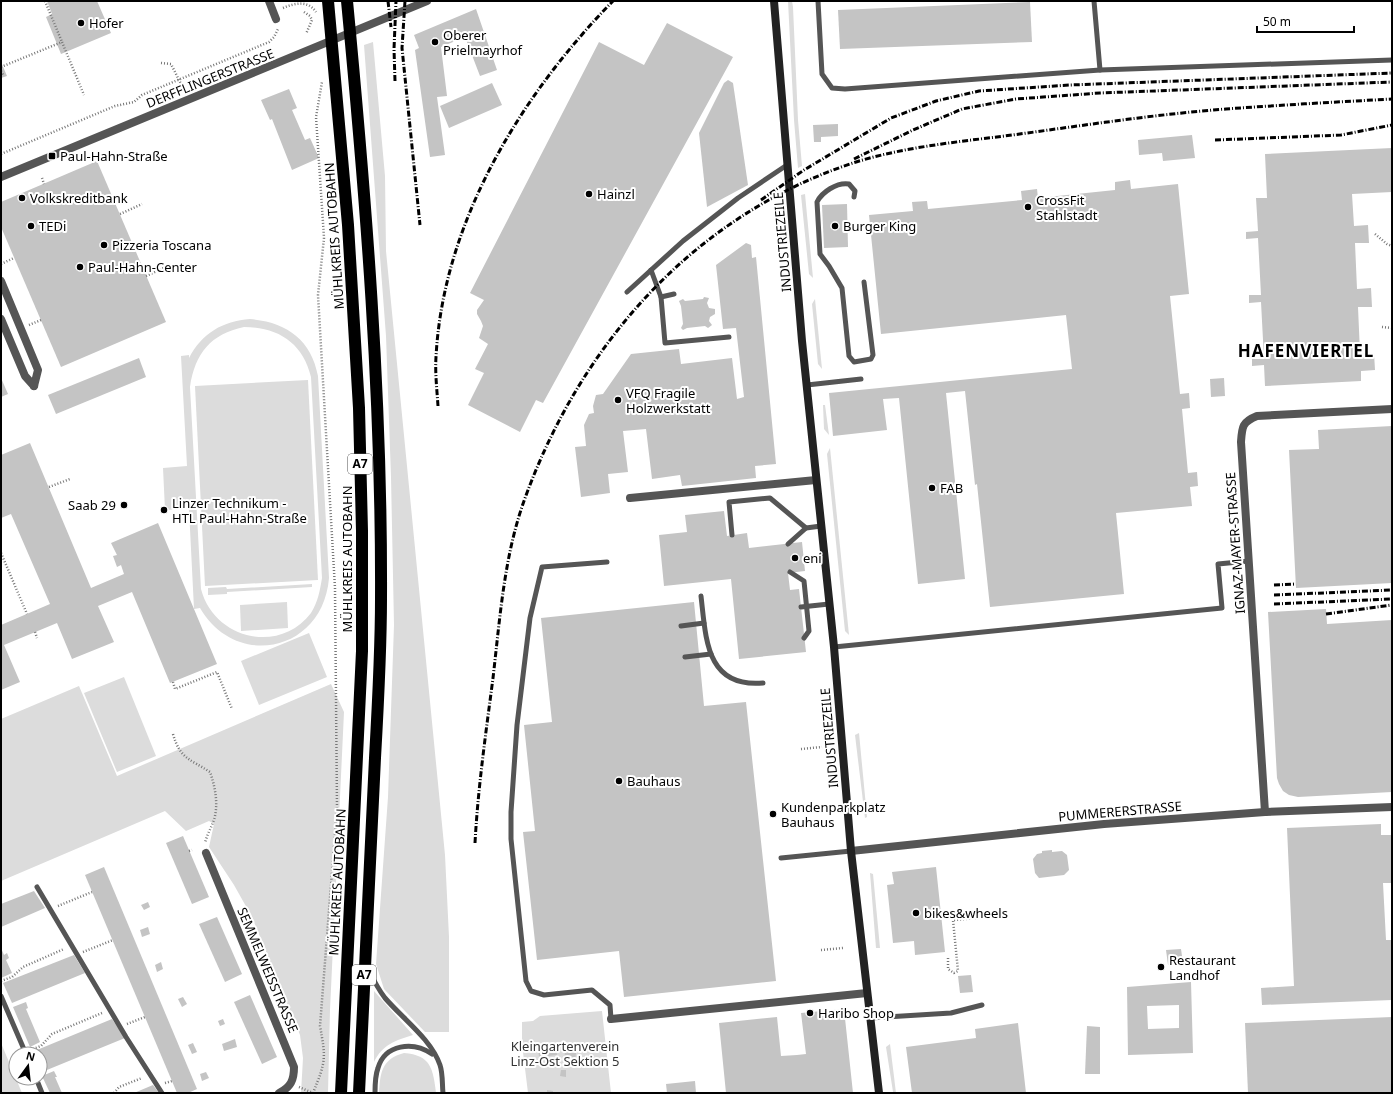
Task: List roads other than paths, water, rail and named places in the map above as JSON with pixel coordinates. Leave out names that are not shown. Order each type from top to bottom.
[{"type":"highway","name":"MÜHLKREIS AUTOBAHN","points":[[328,1],[349,241],[359,408],[362,530],[362,659],[341,1093]]},
{"type":"highway","name":"A7","points":[[347,1],[369,250],[380,492],[381,600],[379,684],[359,1093]]},
{"type":"main road","name":"INDUSTRIEZEILE","points":[[774,1],[806,385],[834,647],[851,851],[879,1093]]},
{"type":"street","points":[[269,1],[275,15]]},
{"type":"street","name":"DERFFLINGERSTRASSE","points":[[1,177],[428,1]]},
{"type":"street","points":[[1,281],[38,370],[34,386],[25,376],[1,318]]},
{"type":"street","name":"IGNAZ-MAYER-STRASSE","points":[[1265,812],[1241,442],[1242,430],[1247,420],[1257,416],[1392,409]]},
{"type":"street","points":[[630,498],[816,480]]},
{"type":"street","name":"PUMMERERSTRASSE","points":[[851,851],[1078,827],[1265,812],[1392,807]]},
{"type":"street","name":"SEMMELWEISSTRASSE","points":[[206,853],[291,1057],[294,1067],[294,1076],[291,1084],[279,1093]]},
{"type":"street","points":[[611,1019],[867,993]]},
{"type":"lane","points":[[818,1],[822,74],[832,88],[845,89],[904,86],[1017,75],[1100,70],[1392,60]]},
{"type":"lane","points":[[1094,1],[1100,70]]},
{"type":"lane","points":[[627,292],[684,240],[738,198],[787,164]]},
{"type":"lane","points":[[854,197],[855,191],[849,184],[845,183],[827,191],[817,202],[820,254],[842,288],[850,356],[854,362],[871,360],[873,355],[864,282]]},
{"type":"lane","points":[[651,270],[661,297],[665,342],[729,336]]},
{"type":"lane","points":[[661,297],[674,294]]},
{"type":"lane","points":[[806,385],[861,379]]},
{"type":"lane","points":[[732,535],[729,502],[770,498],[806,528]]},
{"type":"lane","points":[[788,544],[806,528],[821,526]]},
{"type":"lane","points":[[834,647],[1222,608],[1218,564],[1249,561]]},
{"type":"lane","points":[[607,562],[542,568],[530,618],[517,725],[510,812],[511,839],[526,981],[531,991],[544,996],[592,990],[610,1005],[611,1019]]},
{"type":"lane","points":[[790,572],[804,582],[804,607],[809,631],[804,638]]},
{"type":"lane","points":[[702,596],[707,644],[719,669],[728,678],[740,683],[763,683]]},
{"type":"lane","points":[[804,607],[829,604]]},
{"type":"lane","points":[[681,626],[704,623]]},
{"type":"lane","points":[[685,657],[711,654]]},
{"type":"lane","points":[[781,858],[851,851]]},
{"type":"lane","points":[[37,887],[120,1027],[162,1093]]},
{"type":"lane","points":[[365,962],[378,988],[423,1039],[434,1055],[440,1066],[443,1093]]},
{"type":"lane","points":[[1,996],[23,1046]]},
{"type":"lane","points":[[870,1018],[951,1013],[982,1005]]},
{"type":"lane","points":[[375,1093],[375,1077],[378,1067],[390,1052],[402,1046],[409,1046],[421,1048],[434,1055]]},
{"type":"railway","points":[[388,1],[391,27]]},
{"type":"railway","points":[[395,81],[394,49],[396,1]]},
{"type":"railway","points":[[405,1],[402,48],[420,225]]},
{"type":"railway","points":[[438,406],[436,357],[442,307],[454,258],[471,210],[493,164],[518,119],[548,77],[579,38],[613,1]]},
{"type":"railway","points":[[761,200],[804,170],[891,118],[936,101],[979,91],[1070,85],[1392,73]]},
{"type":"railway","points":[[854,159],[913,130],[962,109],[1016,99],[1100,93],[1392,82]]},
{"type":"railway","points":[[475,843],[480,780],[507,566],[517,522],[524,501],[548,443],[577,389],[611,338],[651,292],[695,251],[744,215],[798,185],[856,162],[898,151],[941,144],[1201,111],[1392,99]]},
{"type":"railway","points":[[1215,140],[1341,135],[1392,125]]},
{"type":"railway","points":[[1274,585],[1296,584]]},
{"type":"railway","points":[[1274,595],[1392,590]]},
{"type":"railway","points":[[1274,604],[1392,599]]},
{"type":"railway","points":[[1326,614],[1392,605]]},
{"type":"place","name":"Hofer","points":[[81,23]]},
{"type":"place","name":"Oberer Prielmayrhof","points":[[435,42]]},
{"type":"place","name":"Paul-Hahn-Straße","points":[[52,156]]},
{"type":"place","name":"Hainzl","points":[[589,194]]},
{"type":"place","name":"Volkskreditbank","points":[[22,198]]},
{"type":"place","name":"CrossFit Stahlstadt","points":[[1028,207]]},
{"type":"place","name":"TEDi","points":[[31,226]]},
{"type":"place","name":"Burger King","points":[[835,226]]},
{"type":"place","name":"Pizzeria Toscana","points":[[104,245]]},
{"type":"place","name":"Paul-Hahn-Center","points":[[80,267]]},
{"type":"place","name":"VFQ Fragile Holzwerkstatt","points":[[618,400]]},
{"type":"place","name":"FAB","points":[[932,488]]},
{"type":"place","name":"Saab 29","points":[[124,505]]},
{"type":"place","name":"Linzer Technikum - HTL Paul-Hahn-Straße","points":[[164,510]]},
{"type":"place","name":"eni","points":[[795,558]]},
{"type":"place","name":"Bauhaus","points":[[619,781]]},
{"type":"place","name":"Kundenparkplatz Bauhaus","points":[[773,814]]},
{"type":"place","name":"bikes&wheels","points":[[916,913]]},
{"type":"place","name":"Restaurant Landhof","points":[[1161,967]]},
{"type":"place","name":"Haribo Shop","points":[[810,1013]]},
{"type":"district","name":"HAFENVIERTEL","points":[[1306,351]]},
{"type":"park label","name":"Kleingartenverein Linz-Ost Sektion 5","points":[[565,1054]]}]
